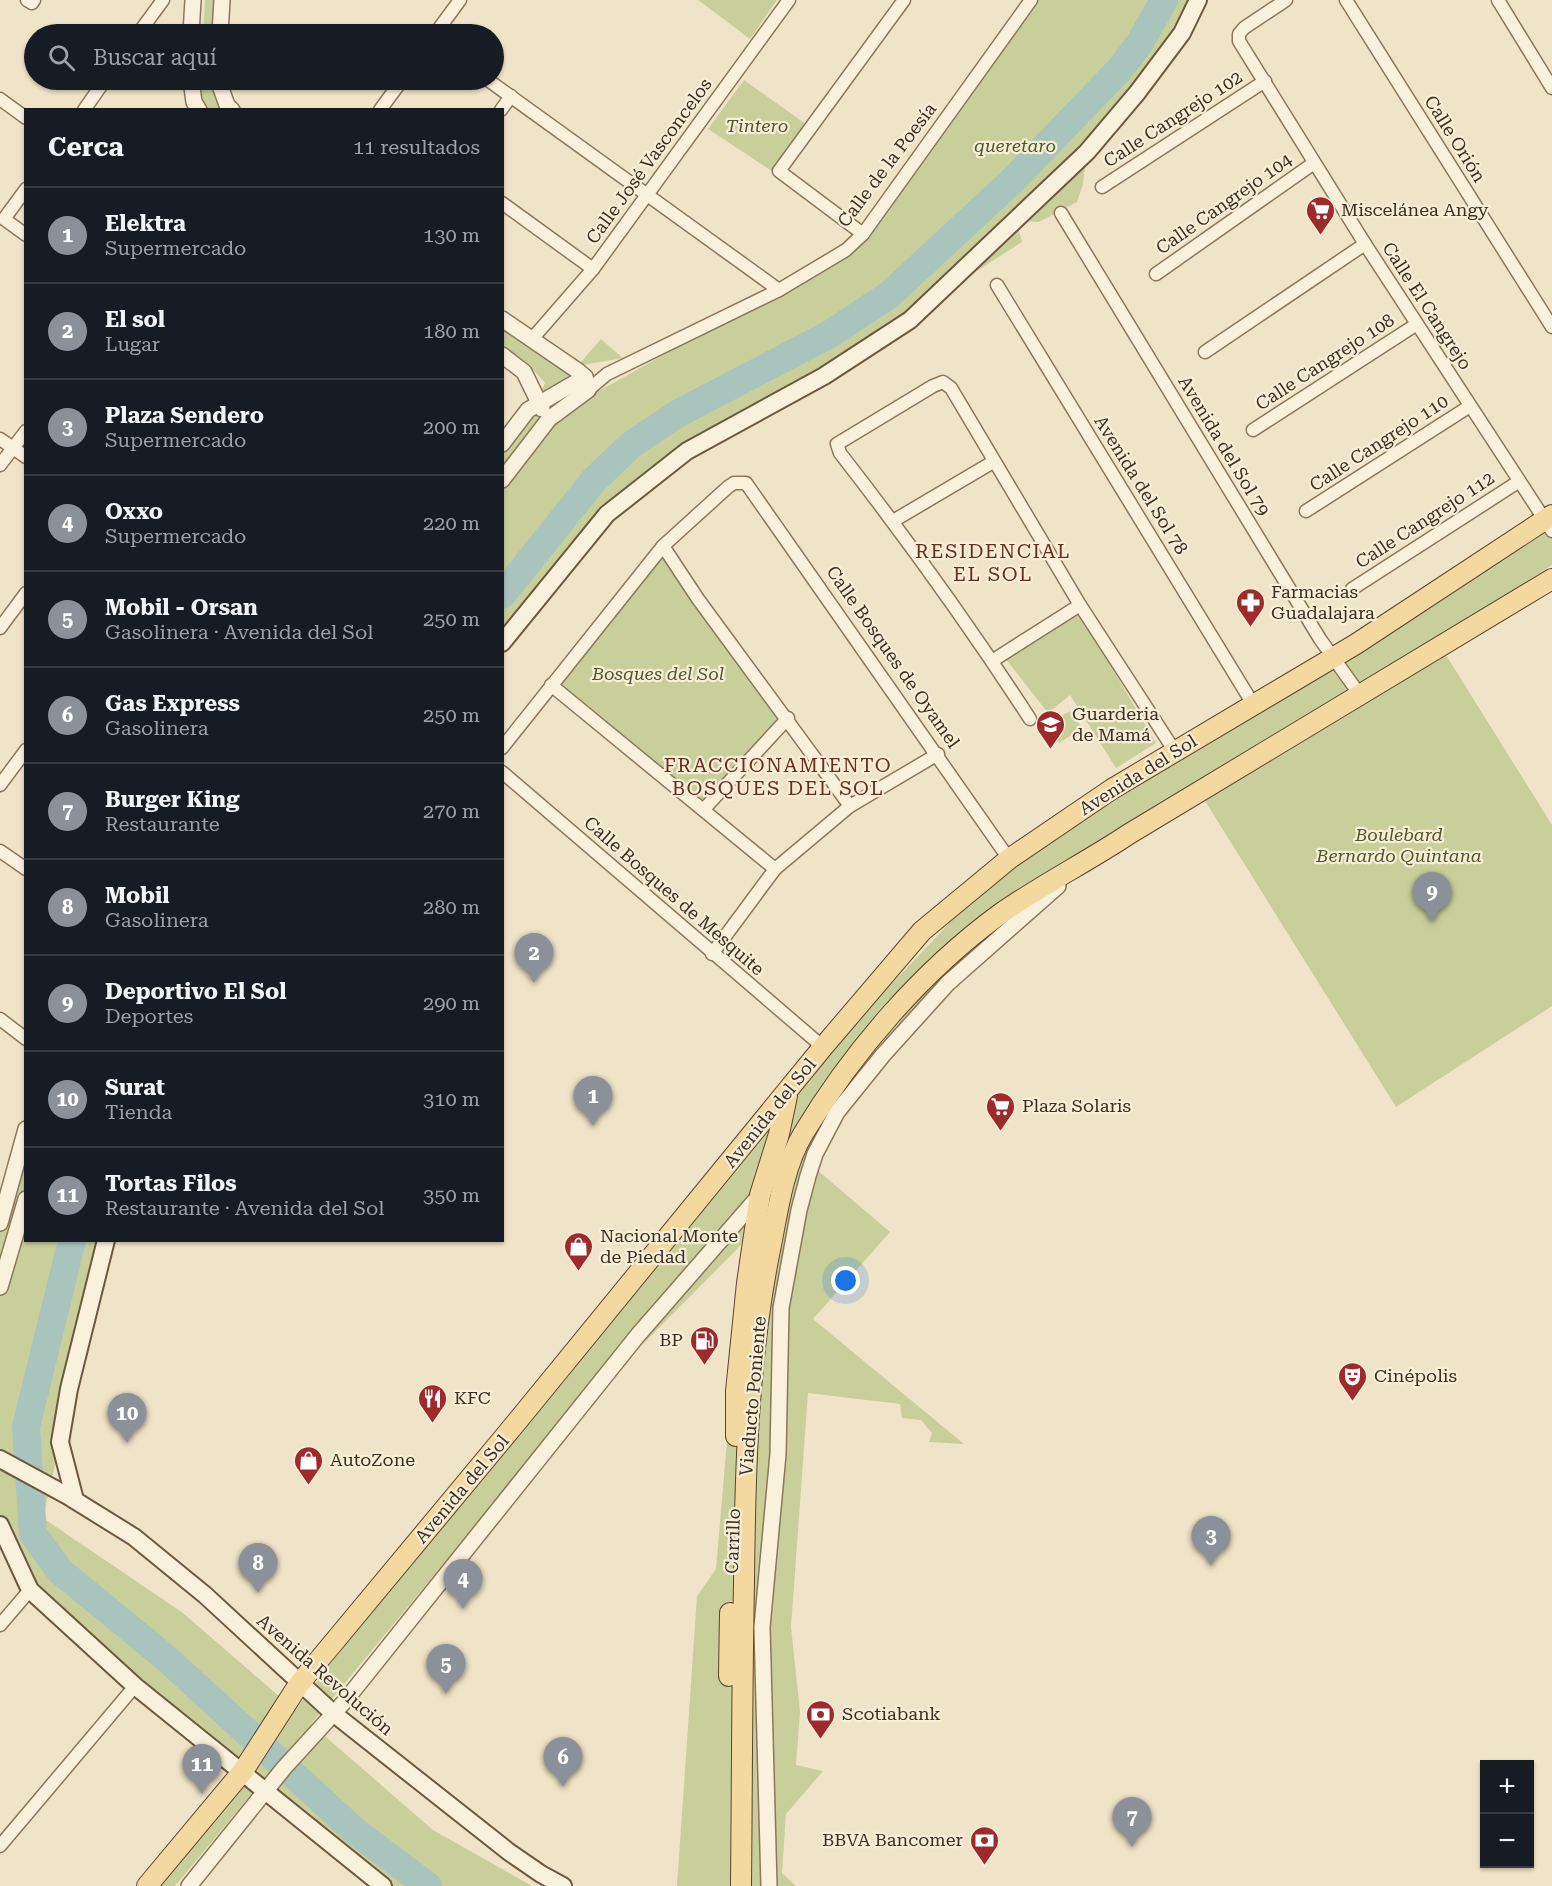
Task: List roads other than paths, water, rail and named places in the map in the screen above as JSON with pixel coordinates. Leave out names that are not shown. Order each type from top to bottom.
[{"type":"main road","points":[[504,641],[607,514],[687,451],[824,376],[910,320],[1058,182],[1137,93],[1182,33],[1198,0]]},
{"type":"main road","name":"Avenida del Sol","points":[[147,1886],[243,1771],[299,1684],[788,1093],[823,1047],[922,931],[1009,860],[1174,750],[1334,657],[1550,522]]},
{"type":"main road","points":[[1086,862],[1552,579]]},
{"type":"main road","name":"Viaducto Poniente","points":[[741,1886],[746,1454],[762,1286],[783,1187],[801,1137],[857,1056],[942,961],[1008,909],[1086,862]]},
{"type":"main road","name":"Carrillo","points":[[729,1886],[729,1644],[736,1391],[747,1282],[760,1195],[779,1134],[788,1093]]},
{"type":"main road","points":[[71,1498],[60,1442],[69,1389],[106,1242]]},
{"type":"main road","name":"Avenida Revolución","points":[[2,1460],[71,1498],[148,1548],[205,1595],[333,1713],[509,1852],[563,1886]]},
{"type":"main road","points":[[0,1525],[30,1590],[135,1686],[383,1886]]},
{"type":"street","points":[[145,24],[163,0]]},
{"type":"street","points":[[192,24],[193,0]]},
{"type":"street","points":[[221,24],[222,0]]},
{"type":"street","name":"Calle José Vasconcelos","points":[[532,339],[593,268],[789,0]]},
{"type":"street","points":[[862,234],[779,171],[904,0]]},
{"type":"street","name":"Calle de la Poesía","points":[[504,441],[520,419],[538,403],[586,384],[779,290],[846,250],[862,234],[1031,0]]},
{"type":"street","name":"Calle El Cangrejo","points":[[1286,0],[1244,28],[1238,38],[1365,244],[1518,482],[1550,522]]},
{"type":"street","name":"Calle Orión","points":[[1346,0],[1552,327]]},
{"type":"street","points":[[1498,0],[1552,88]]},
{"type":"street","points":[[441,24],[454,2]]},
{"type":"street","name":"Calle Cangrejo 102","points":[[1102,187],[1265,81]]},
{"type":"street","points":[[85,108],[98,90]]},
{"type":"street","points":[[192,90],[194,102],[198,108]]},
{"type":"street","points":[[222,90],[230,108]]},
{"type":"street","points":[[381,108],[395,90]]},
{"type":"street","points":[[502,90],[779,290]]},
{"type":"street","points":[[502,108],[511,96]]},
{"type":"street","points":[[0,99],[24,117]]},
{"type":"street","name":"Calle Cangrejo 104","points":[[1156,274],[1314,163]]},
{"type":"street","points":[[24,192],[4,219],[24,234]]},
{"type":"street","points":[[504,204],[593,268]]},
{"type":"street","name":"Avenida del Sol 79","points":[[1061,213],[1320,639],[1360,695]]},
{"type":"street","points":[[1205,352],[1365,244]]},
{"type":"street","name":"Avenida del Sol 78","points":[[997,285],[1253,704]]},
{"type":"street","points":[[504,320],[532,339],[586,384]]},
{"type":"street","name":"Calle Cangrejo 108","points":[[1253,430],[1417,324]]},
{"type":"street","points":[[504,357],[524,372],[538,403],[549,419]]},
{"type":"street","points":[[1030,719],[893,521],[840,453],[837,444],[943,382],[951,388],[1080,605],[1174,750]]},
{"type":"street","name":"Calle de la Poesía","points":[[504,477],[549,419],[586,384]]},
{"type":"street","name":"Calle Cangrejo 110","points":[[1306,511],[1470,406]]},
{"type":"street","points":[[0,465],[24,434]]},
{"type":"street","points":[[0,439],[24,456]]},
{"type":"street","points":[[893,521],[993,462]]},
{"type":"street","name":"Calle Bosques de Oyamel","points":[[663,546],[728,487],[740,482],[750,486],[938,754],[1009,860]]},
{"type":"street","name":"Calle Cangrejo 112","points":[[1352,589],[1518,482]]},
{"type":"street","points":[[504,745],[663,546],[698,599],[788,718],[850,806]]},
{"type":"street","points":[[0,628],[24,596]]},
{"type":"street","points":[[992,661],[1080,605]]},
{"type":"street","points":[[551,685],[775,868]]},
{"type":"street","points":[[704,809],[788,718]]},
{"type":"street","points":[[0,785],[24,753]]},
{"type":"street","points":[[712,954],[775,868],[850,806],[938,754]]},
{"type":"street","name":"Calle Bosques de Mesquite","points":[[504,774],[823,1047]]},
{"type":"street","points":[[0,851],[24,868]]},
{"type":"street","points":[[769,1886],[762,1627],[778,1454],[781,1308],[799,1210],[815,1154],[837,1112],[883,1055],[948,983],[1037,902],[1086,862]]},
{"type":"street","points":[[0,1019],[24,1037]]},
{"type":"street","points":[[0,1223],[24,1137]]},
{"type":"street","points":[[189,1886],[284,1768],[333,1713],[525,1479],[638,1335],[708,1258],[760,1195]]},
{"type":"street","points":[[0,1287],[24,1206]]},
{"type":"street","points":[[0,1625],[30,1590]]},
{"type":"street","points":[[0,1846],[135,1686]]},
{"type":"waterway","points":[[504,592],[594,480],[631,445],[677,414],[830,334],[889,295],[1012,181],[1120,69],[1139,44],[1164,0]]},
{"type":"waterway","points":[[72,1242],[26,1427],[33,1534],[60,1571],[166,1658],[356,1832],[428,1886]]},
{"type":"place","name":"Miscelánea Angy","points":[[1320,236]]},
{"type":"place","name":"Farmacias Guadalajara","points":[[1250,628]]},
{"type":"place","name":"Guarderia de Mamá","points":[[1051,750]]},
{"type":"place","name":"Deportivo El Sol","points":[[1432,922]]},
{"type":"place","name":"El sol","points":[[534,983]]},
{"type":"place","name":"Elektra","points":[[593,1126]]},
{"type":"place","name":"Plaza Solaris","points":[[1001,1132]]},
{"type":"place","name":"Nacional Monte de Piedad","points":[[579,1272]]},
{"type":"place","name":"BP","points":[[704,1366]]},
{"type":"place","name":"Cinépolis","points":[[1353,1402]]},
{"type":"place","name":"KFC","points":[[433,1424]]},
{"type":"place","name":"Surat","points":[[127,1443]]},
{"type":"place","name":"AutoZone","points":[[309,1486]]},
{"type":"place","name":"Plaza Sendero","points":[[1211,1566]]},
{"type":"place","name":"Mobil","points":[[258,1593]]},
{"type":"place","name":"Oxxo","points":[[463,1609]]},
{"type":"place","name":"Mobil - Orsan","points":[[446,1694]]},
{"type":"place","name":"Scotiabank","points":[[821,1740]]},
{"type":"place","name":"Gas Express","points":[[563,1787]]},
{"type":"place","name":"Tortas Filos","points":[[202,1794]]},
{"type":"place","name":"Burger King","points":[[1132,1847]]},
{"type":"place","name":"BBVA Bancomer","points":[[984,1866]]},
{"type":"district","name":"RESIDENCIAL EL SOL","points":[[993,562]]},
{"type":"district","name":"FRACCIONAMIENTO BOSQUES DEL SOL","points":[[778,776]]},
{"type":"park label","name":"Tintero","points":[[757,126]]},
{"type":"park label","name":"queretaro","points":[[1015,146]]},
{"type":"park label","name":"Bosques del Sol","points":[[658,674]]},
{"type":"park label","name":"Boulebard Bernardo Quintana","points":[[1399,845]]}]
